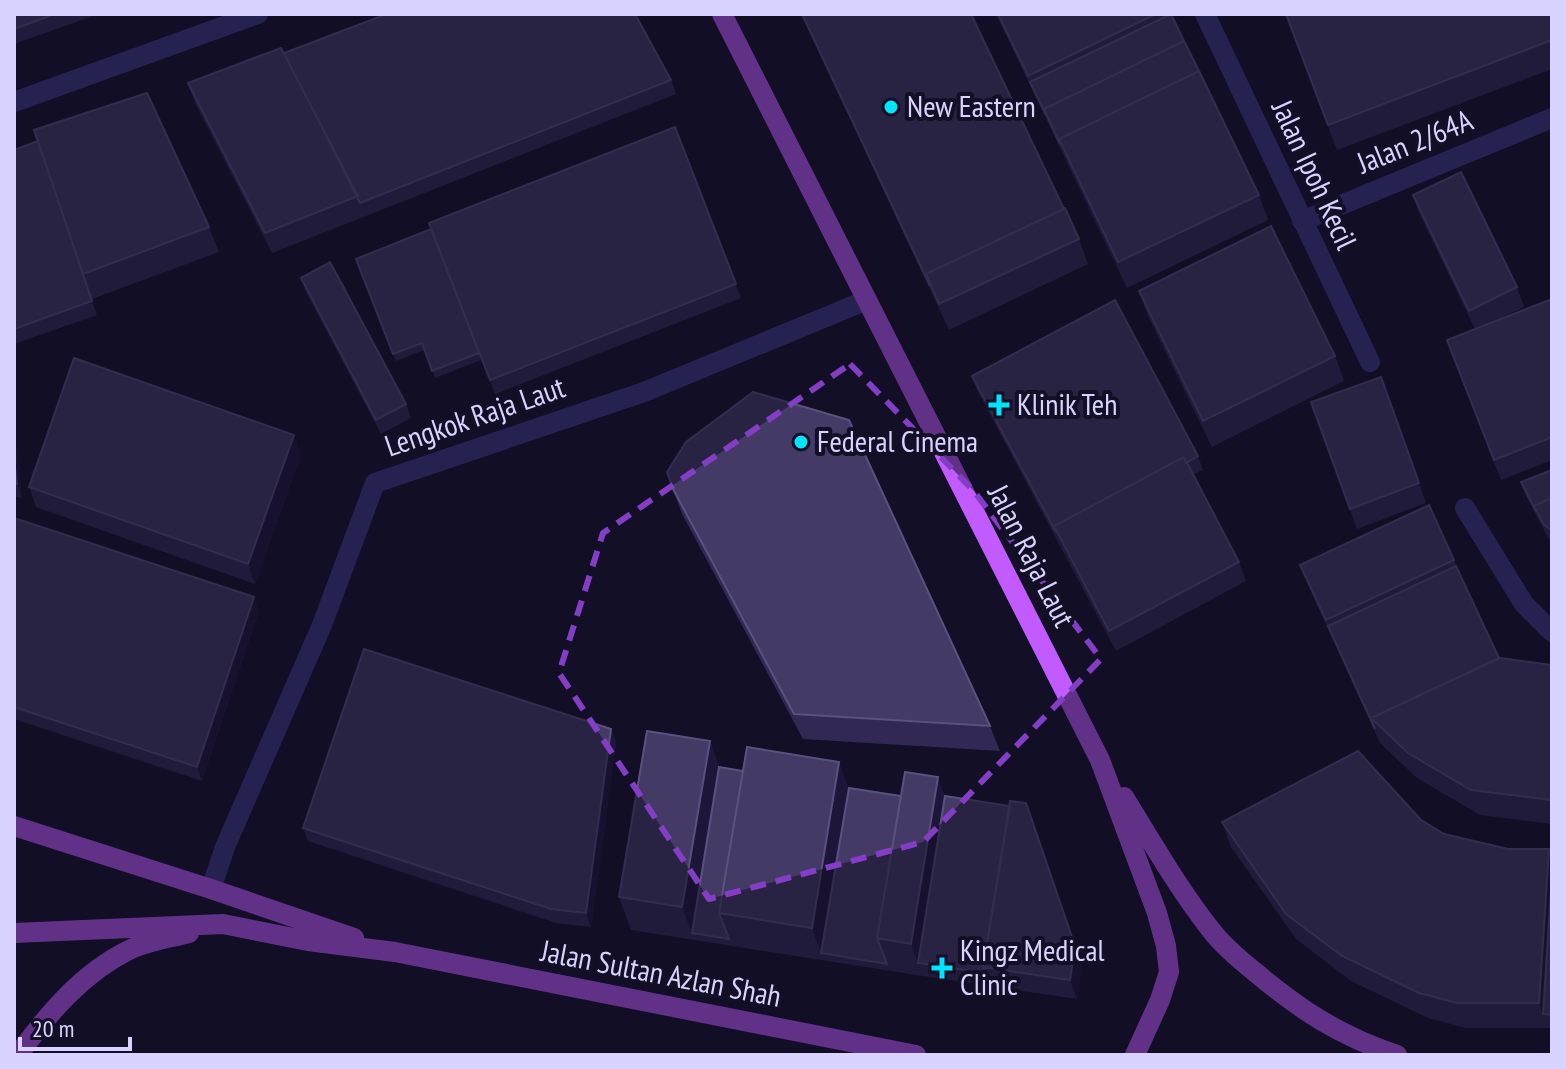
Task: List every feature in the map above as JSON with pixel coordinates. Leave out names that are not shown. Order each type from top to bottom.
[{"type":"main road","name":"Jalan Raja Laut","points":[[722,14],[1100,760],[1157,913],[1166,946],[1169,972],[1135,1055]]},
{"type":"main road","points":[[1100,760],[1180,887],[1213,933],[1284,998],[1332,1029],[1397,1055]]},
{"type":"main road","name":"Jalan Sultan Azlan Shah","points":[[14,826],[395,952]]},
{"type":"main road","points":[[18,1055],[40,1024],[81,981],[130,949],[223,924]]},
{"type":"main road","name":"Jalan Sultan Azlan Shah","points":[[14,933],[223,924],[308,941],[395,952],[916,1055]]},
{"type":"street","points":[[14,102],[258,14]]},
{"type":"street","name":"Jalan Ipoh Kecil","points":[[1205,14],[1370,362]]},
{"type":"street","name":"Jalan 2/64A","points":[[1302,221],[1552,118]]},
{"type":"street","name":"Lengkok Raja Laut","points":[[211,889],[225,847],[322,625],[375,483],[644,392],[867,300]]},
{"type":"street","points":[[1465,508],[1524,604],[1552,632]]},
{"type":"highlighted area","points":[[850,364],[973,490],[1101,659],[923,842],[709,899],[559,673],[603,533]]},
{"type":"building","points":[[14,14],[55,14],[14,29]]},
{"type":"building","points":[[387,14],[635,14],[671,80],[360,203],[284,53]]},
{"type":"building","points":[[802,14],[971,14],[1064,209],[926,274],[930,286]]},
{"type":"building","points":[[998,14],[1156,14],[1028,76]]},
{"type":"building","points":[[1171,14],[1184,41],[1044,109],[1046,115],[1030,82]]},
{"type":"building","points":[[1286,14],[1552,14],[1552,40],[1328,125]]},
{"type":"building","points":[[1184,41],[1199,71],[1059,139],[1060,144],[1044,109]]},
{"type":"building","points":[[281,48],[358,196],[265,233],[188,83]]},
{"type":"building","points":[[1199,71],[1259,195],[1118,262],[1059,139]]},
{"type":"building","points":[[147,93],[209,227],[83,274],[34,130]]},
{"type":"building","points":[[675,127],[736,284],[490,380],[429,223]]},
{"type":"building","points":[[38,141],[92,301],[14,329],[14,150]]},
{"type":"building","points":[[1461,172],[1517,287],[1469,311],[1413,195]]},
{"type":"building","points":[[1065,208],[1079,239],[939,304],[926,274]]},
{"type":"building","points":[[1271,226],[1335,356],[1203,421],[1139,291]]},
{"type":"building","points":[[431,229],[479,353],[432,371],[422,343],[393,354],[356,259]]},
{"type":"building","points":[[330,262],[406,404],[376,420],[301,278]]},
{"type":"building","points":[[1552,299],[1552,437],[1494,460],[1447,340]]},
{"type":"building","points":[[1115,300],[1198,456],[1186,463],[1184,457],[1054,526],[1056,532],[972,376]]},
{"type":"building","points":[[74,358],[294,435],[248,564],[29,487]]},
{"type":"building","points":[[1381,377],[1419,483],[1350,509],[1311,402]]},
{"type":"building","points":[[753,392],[849,420],[990,726],[794,714],[673,489],[667,472],[686,442]]},
{"type":"building","points":[[1184,457],[1239,562],[1109,631],[1054,526]]},
{"type":"building","points":[[1552,470],[1552,498],[1534,506],[1536,511],[1521,482]]},
{"type":"building","points":[[1552,498],[1552,530],[1544,525],[1534,506]]},
{"type":"building","points":[[1429,505],[1454,560],[1326,620],[1300,565]]},
{"type":"building","points":[[14,518],[254,597],[197,767],[14,707]]},
{"type":"building","points":[[1456,566],[1499,658],[1371,718],[1375,729],[1328,626]]},
{"type":"building","points":[[364,649],[611,729],[586,913],[551,909],[303,828]]},
{"type":"building","points":[[1500,658],[1552,665],[1552,800],[1471,790],[1408,753],[1371,718]]},
{"type":"building","points":[[647,731],[710,741],[682,907],[619,897]]},
{"type":"building","points":[[747,747],[839,762],[812,928],[719,913]]},
{"type":"building","points":[[1358,751],[1421,820],[1444,834],[1508,849],[1549,849],[1539,1003],[1457,1003],[1419,993],[1342,956],[1286,914],[1222,822]]},
{"type":"building","points":[[719,767],[743,771],[719,913],[729,939],[692,933]]},
{"type":"building","points":[[905,772],[938,777],[911,944],[877,938]]},
{"type":"building","points":[[849,788],[901,796],[877,938],[887,964],[821,953]]},
{"type":"building","points":[[945,796],[1010,806],[983,967],[985,973],[918,963]]},
{"type":"building","points":[[1010,801],[1026,803],[1075,946],[1070,980],[983,967]]},
{"type":"building","points":[[1552,876],[1552,1015],[1543,1014]]},
{"type":"place","name":"New Eastern","points":[[891,107]]},
{"type":"place","name":"Klinik Teh","points":[[999,405]]},
{"type":"place","name":"Federal Cinema","points":[[801,442]]},
{"type":"place","name":"Kingz Medical Clinic","points":[[942,968]]}]
